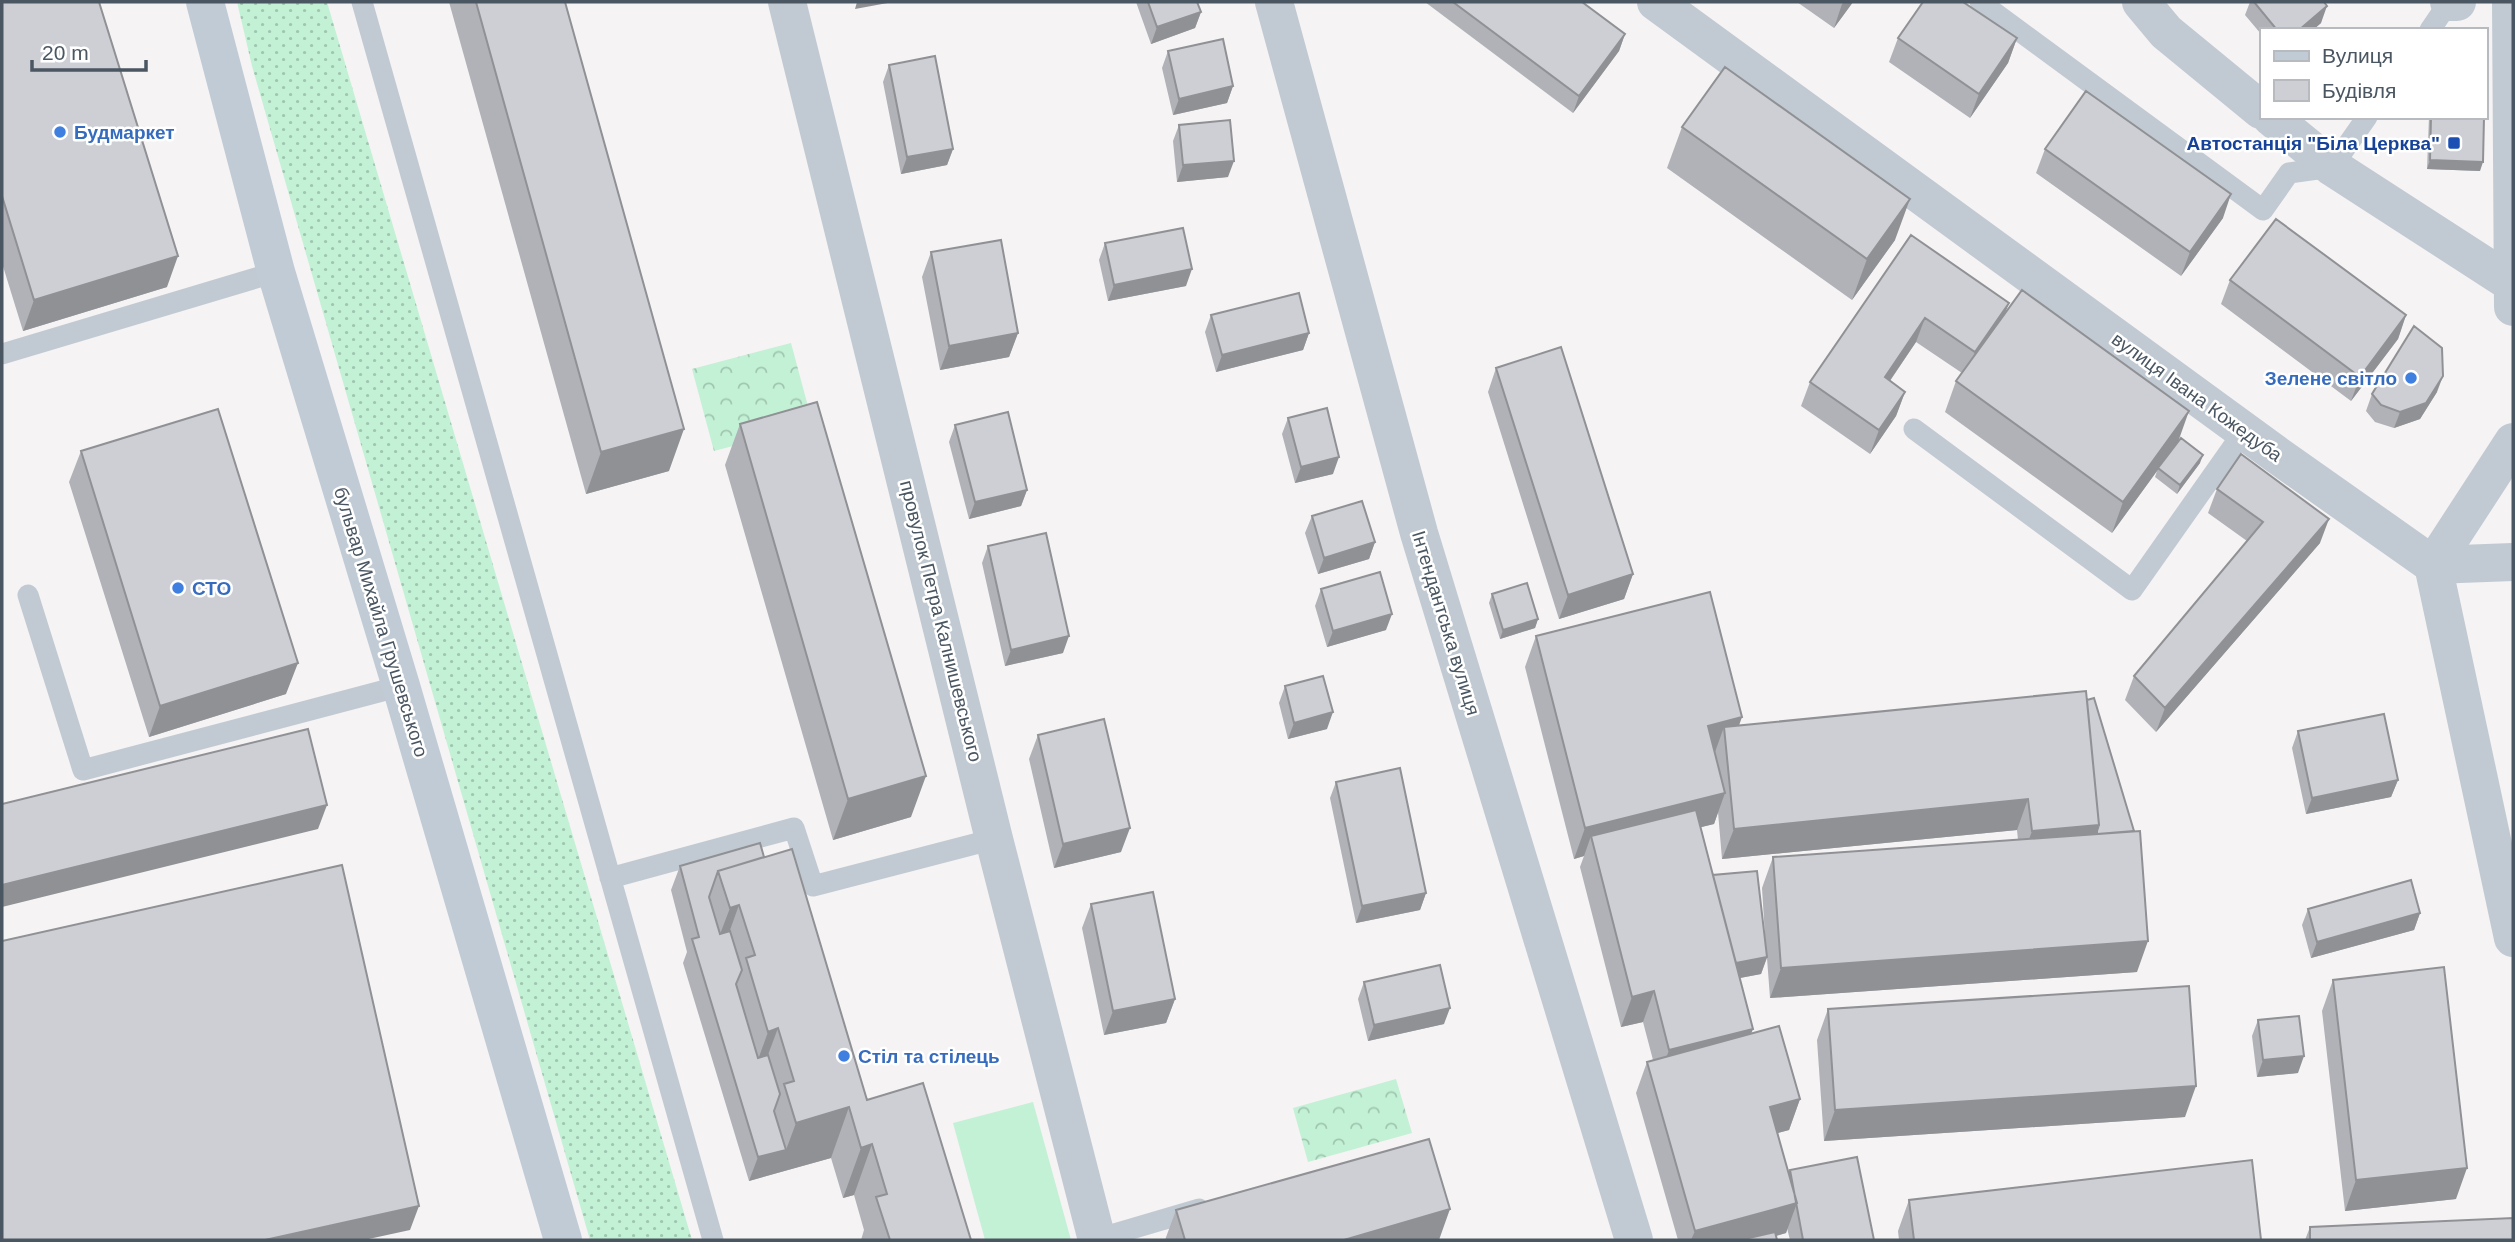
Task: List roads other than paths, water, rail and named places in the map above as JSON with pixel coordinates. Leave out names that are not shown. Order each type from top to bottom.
[{"type":"main road","name":"бульвар Михайла Грушевського","points":[[205,2],[276,272],[401,686],[563,1240]]},
{"type":"street","name":"провулок Петра Калнишевського","points":[[787,2],[1097,1240]]},
{"type":"street","name":"Інтендантська вулиця","points":[[1274,2],[1419,533],[1634,1240]]},
{"type":"street","name":"вулиця Івана Кожедуба","points":[[1656,2],[2244,431],[2433,565]]},
{"type":"street","points":[[2141,2],[2166,32],[2260,109]]},
{"type":"street","points":[[2449,2],[2457,2]]},
{"type":"street","points":[[2511,2],[2513,307]]},
{"type":"street","points":[[2272,119],[2332,167],[2513,284]]},
{"type":"street","points":[[2513,442],[2433,565],[2513,938]]},
{"type":"street","points":[[2433,565],[2513,562]]},
{"type":"lane","points":[[362,2],[713,1240]]},
{"type":"lane","points":[[1980,2],[2263,210],[2289,173],[2332,167],[2367,119]]},
{"type":"lane","points":[[2431,28],[2449,2]]},
{"type":"lane","points":[[2,354],[276,272]]},
{"type":"lane","points":[[1914,429],[2132,590],[2244,431]]},
{"type":"lane","points":[[28,595],[83,770],[401,686]]},
{"type":"lane","points":[[610,878],[794,828],[813,886],[995,839]]},
{"type":"lane","points":[[1097,1240],[1218,1203]]},
{"type":"place","name":"Будмаркет","points":[[60,132]]},
{"type":"place","name":"Автостанція \"Біла Церква\"","points":[[2454,143]]},
{"type":"place","name":"Зелене світло","points":[[2411,378]]},
{"type":"place","name":"СТО","points":[[178,588]]},
{"type":"place","name":"Стіл та стілець","points":[[844,1056]]}]
